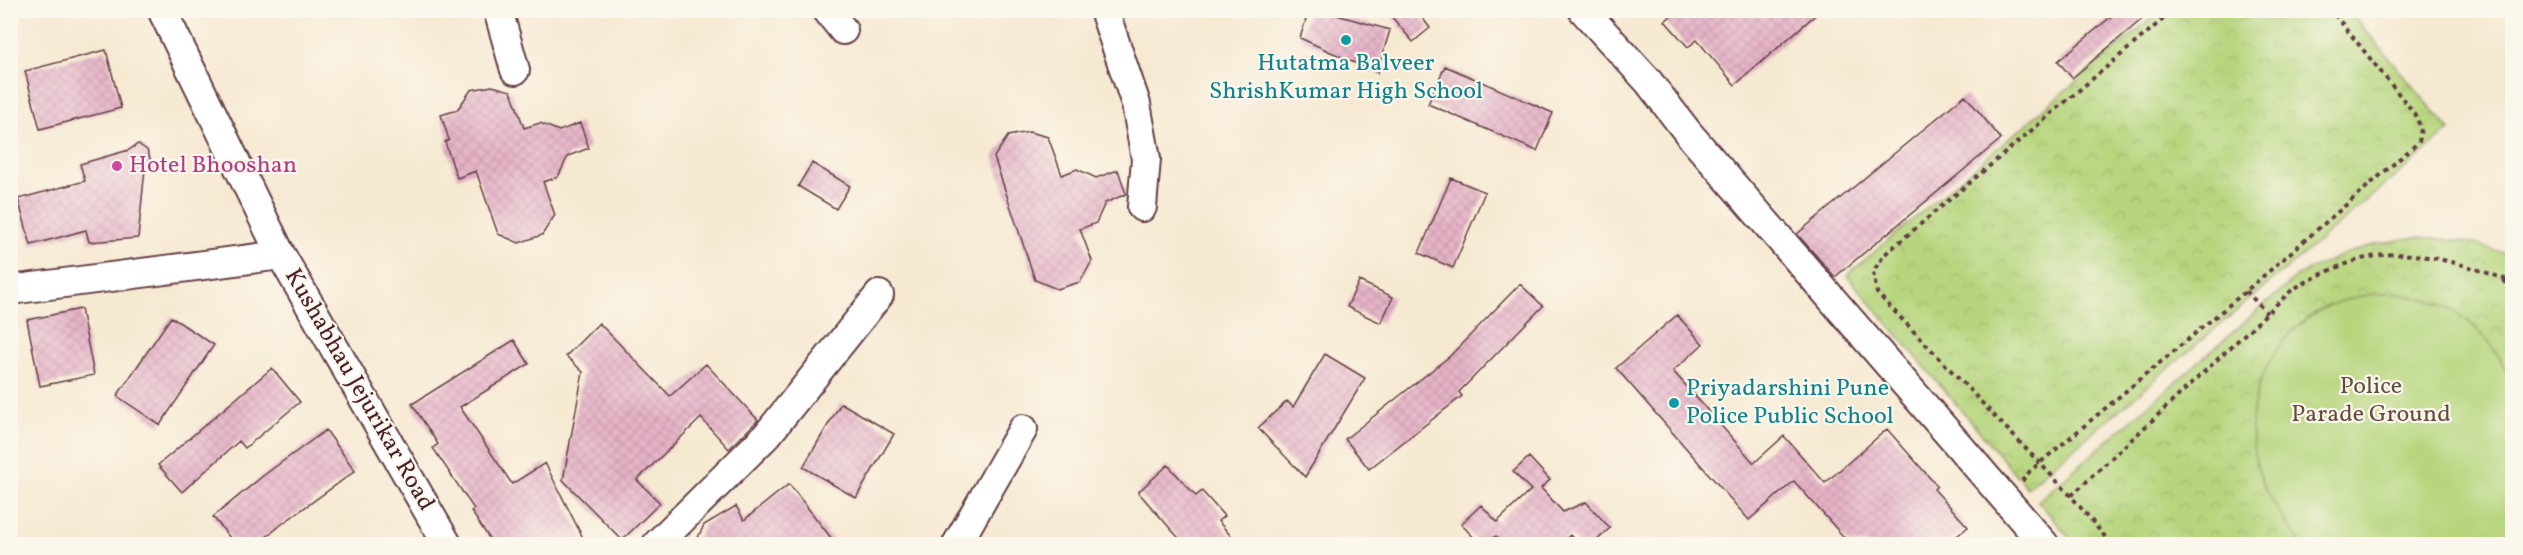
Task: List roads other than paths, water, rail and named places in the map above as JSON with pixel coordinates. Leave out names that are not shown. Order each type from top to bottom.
[{"type":"street","points":[[162,10],[281,255]]},
{"type":"street","points":[[498,10],[515,70]]},
{"type":"street","points":[[1104,10],[1136,104],[1146,159],[1142,207]]},
{"type":"street","points":[[1583,10],[1648,81],[1689,134],[2044,544]]},
{"type":"street","name":"Kushabhau Jejurikar Road","points":[[10,290],[281,255],[447,544]]},
{"type":"street","points":[[657,544],[767,435],[879,295]]},
{"type":"street","points":[[957,544],[1023,429]]},
{"type":"place","name":"Hutatma Balveer ShrishKumar High School","points":[[1346,40]]},
{"type":"place","name":"Hotel Bhooshan","points":[[117,166]]},
{"type":"place","name":"Priyadarshini Pune Police Public School","points":[[1674,403]]},
{"type":"park label","name":"Police Parade Ground","points":[[2371,401]]}]
